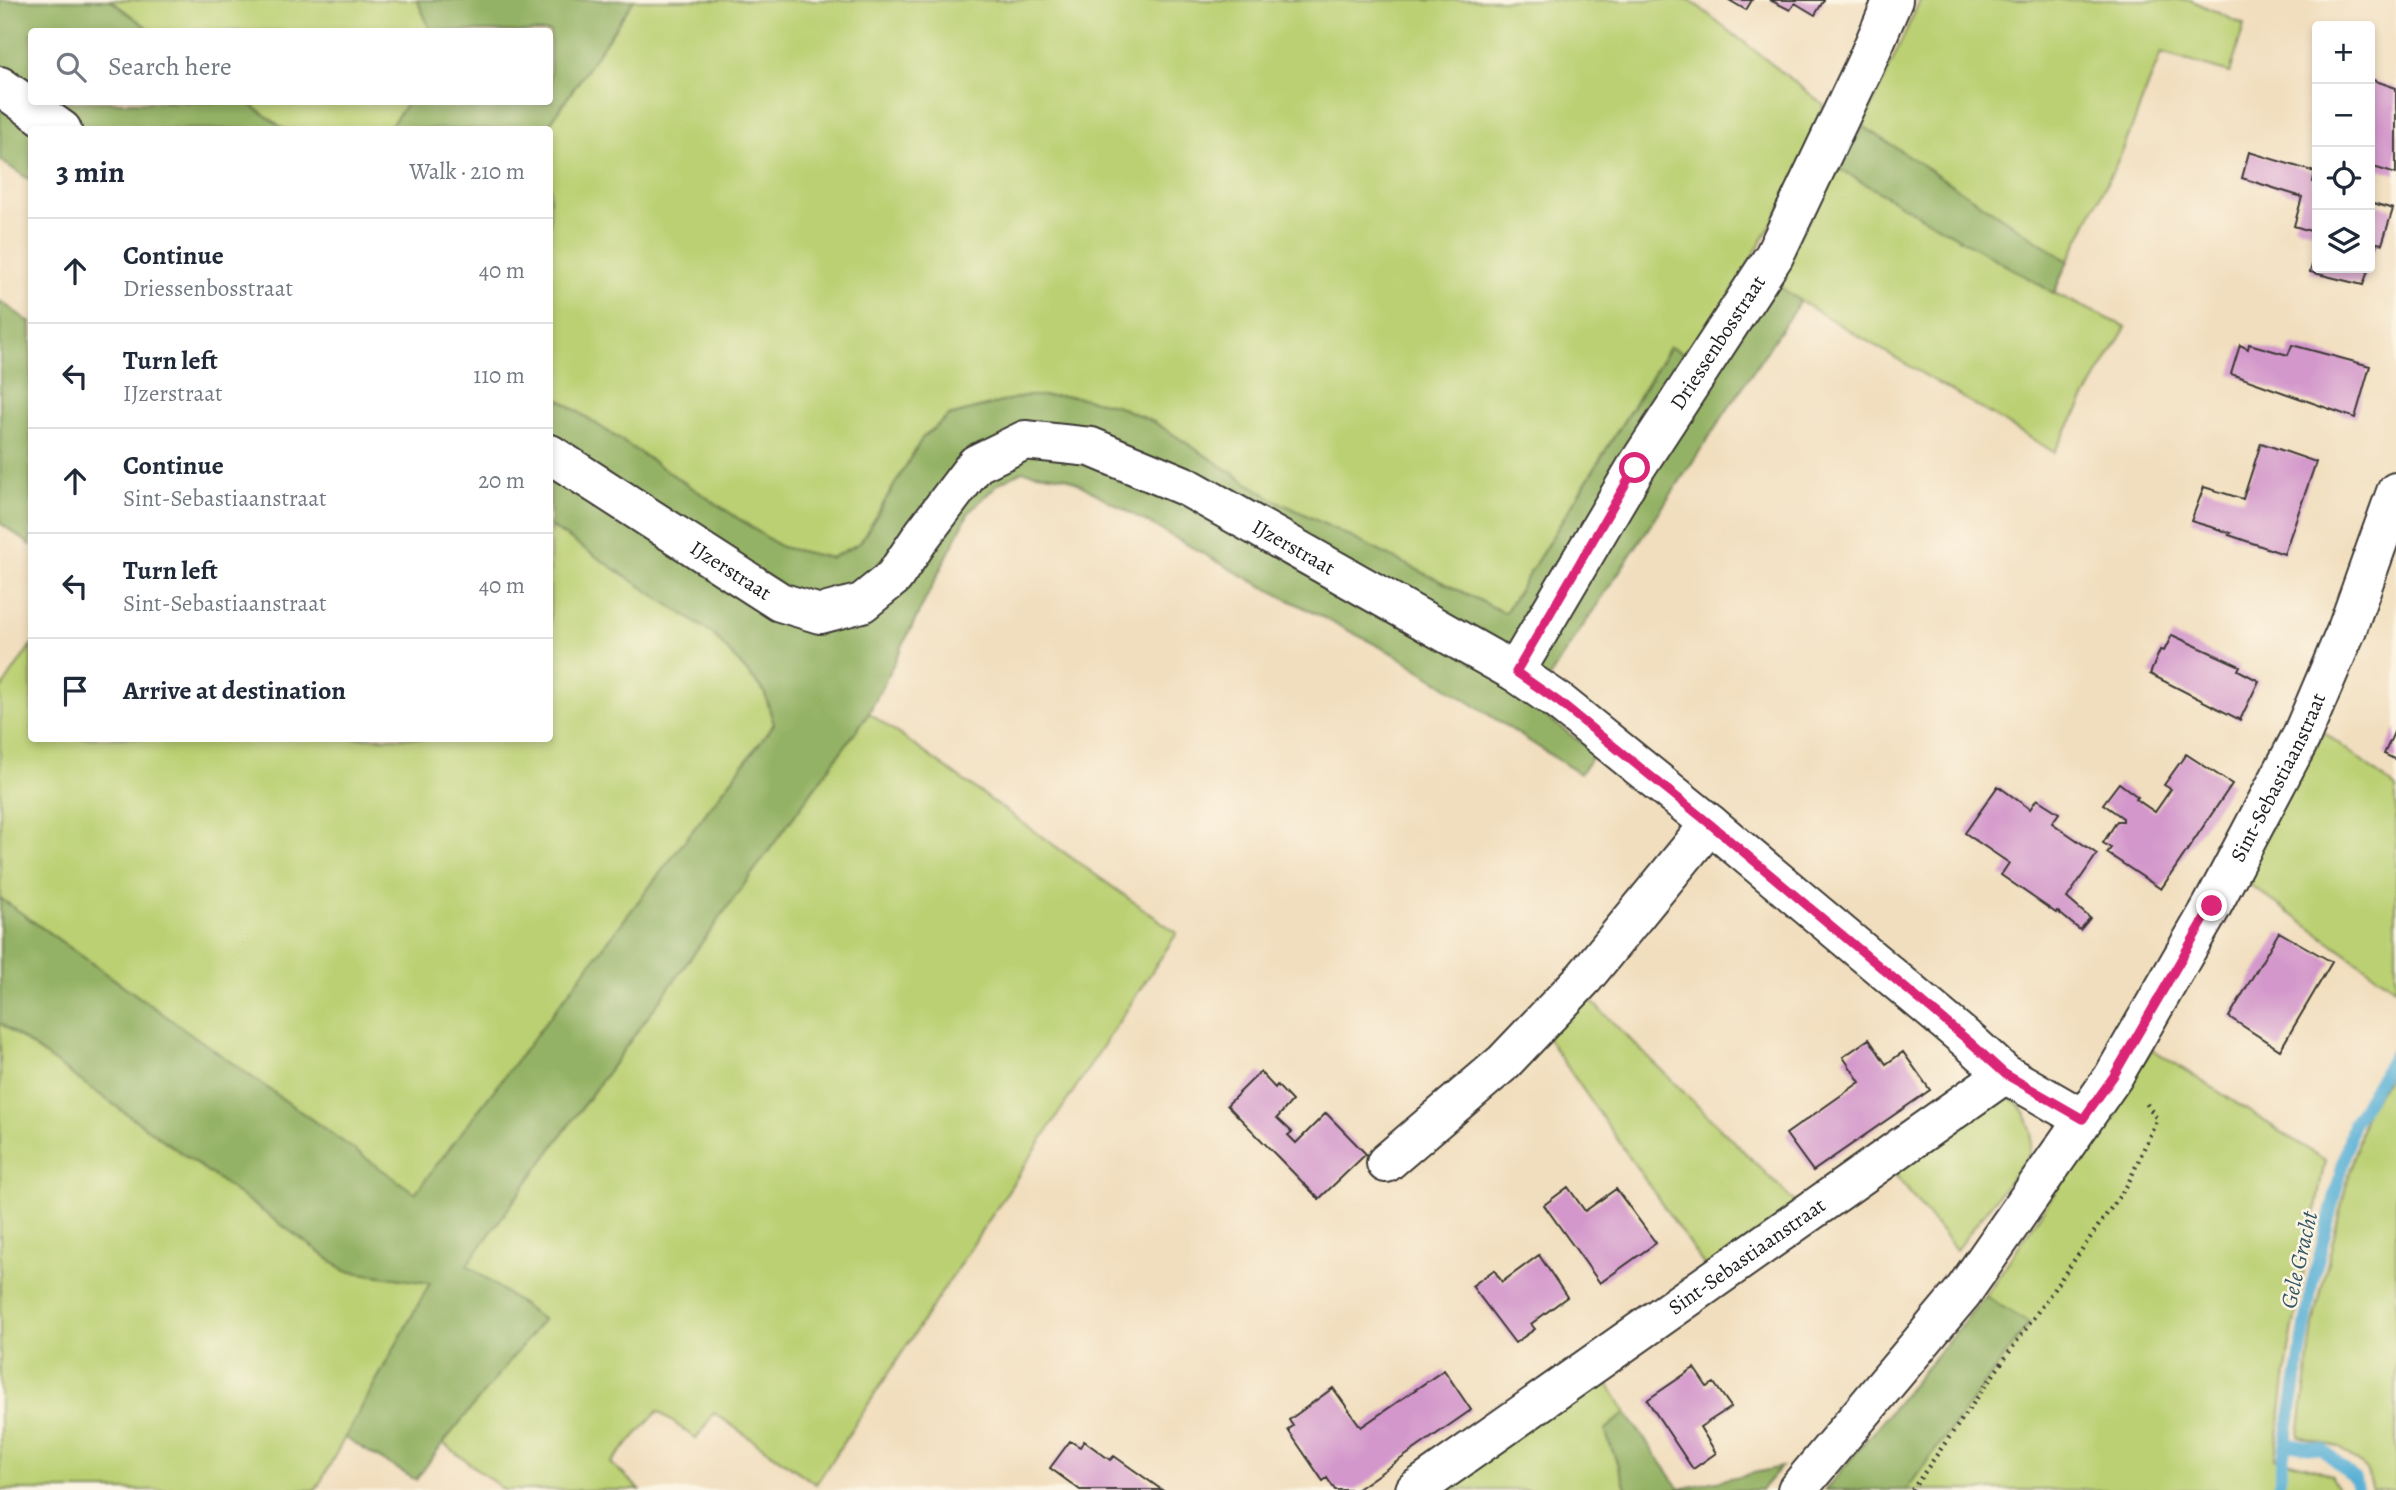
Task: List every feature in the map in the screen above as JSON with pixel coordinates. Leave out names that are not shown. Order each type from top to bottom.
[{"type":"street","name":"Driessenbosstraat","points":[[1516,672],[1635,468],[1774,256],[1894,0]]},
{"type":"street","points":[[0,86],[56,126]]},
{"type":"street","name":"IJzerstraat","points":[[553,456],[780,602],[820,614],[862,603],[894,577],[976,464],[1025,440],[1091,447],[1187,487],[1516,672],[1559,702],[1710,824],[2005,1074]]},
{"type":"street","name":"Sint-Sebastiaanstraat","points":[[1797,1490],[1963,1292],[2113,1077],[2212,906],[2301,737],[2347,629],[2396,492]]},
{"type":"street","points":[[1386,1163],[1503,1063],[1584,978],[1710,824]]},
{"type":"street","points":[[2005,1074],[2083,1119]]},
{"type":"street","name":"Sint-Sebastiaanstraat","points":[[1415,1490],[2005,1074]]},
{"type":"path","points":[[1912,1490],[2128,1184],[2157,1119],[2140,1093],[2113,1077]]},
{"type":"green space","points":[[0,0],[110,0],[148,28],[28,28],[28,105],[251,105],[280,126],[28,126],[28,179],[0,160]]},
{"type":"green space","points":[[110,0],[417,0],[430,28],[148,28]]},
{"type":"green space","points":[[417,0],[634,0],[548,126],[390,126],[406,105],[553,105],[553,28],[430,28]]},
{"type":"green space","points":[[634,0],[1690,0],[1824,105],[1795,184],[1693,358],[1669,347],[1505,613],[1271,498],[1154,422],[1024,396],[949,416],[923,437],[860,543],[831,558],[781,547],[553,395],[553,126],[549,126]]},
{"type":"green space","points":[[1920,0],[2191,0],[2244,25],[2230,73],[2161,53],[2123,150],[2068,261],[1863,126]]},
{"type":"green space","points":[[251,105],[406,105],[391,126],[280,126]]},
{"type":"green space","points":[[1863,126],[2068,261],[2054,293],[1839,169]]},
{"type":"green space","points":[[1839,169],[2054,293],[2126,327],[2054,452],[1800,301],[1773,282]]},
{"type":"green space","points":[[1773,282],[1800,301],[1532,706],[1595,753],[1580,774],[1398,656],[1256,583],[1066,477],[1022,471],[999,483],[969,512],[869,713],[467,1265],[543,1320],[416,1480],[345,1438],[430,1283],[346,1271],[0,1023],[0,898],[415,1193],[774,724],[764,691],[713,634],[553,528],[553,395],[781,547],[831,558],[860,543],[923,437],[949,416],[1024,396],[1072,396],[1115,405],[1154,422],[1271,498],[1505,613],[1670,347],[1717,369]]},
{"type":"green space","points":[[0,301],[28,321],[28,543],[0,523]]},
{"type":"green space","points":[[553,528],[713,634],[764,691],[774,724],[415,1194],[0,898],[0,691],[28,649],[28,742],[553,742]]},
{"type":"green space","points":[[869,713],[1177,933],[816,1484],[714,1413],[696,1439],[658,1411],[611,1463],[640,1490],[504,1490],[443,1443],[543,1320],[467,1265]]},
{"type":"green space","points":[[2324,732],[2396,788],[2396,989],[2239,877]]},
{"type":"green space","points":[[1581,991],[1798,1205],[1706,1268],[1544,1033]]},
{"type":"green space","points":[[0,1023],[346,1271],[430,1283],[316,1490],[0,1490]]},
{"type":"green space","points":[[2152,1049],[2325,1160],[2289,1349],[2275,1458],[2331,1475],[2339,1490],[1906,1490],[2029,1324],[1985,1296]]},
{"type":"green space","points":[[2396,1066],[2396,1490],[2373,1490],[2366,1469],[2340,1448],[2299,1437],[2313,1325],[2343,1198],[2366,1111]]},
{"type":"green space","points":[[2003,1095],[2015,1100],[2025,1112],[2032,1133],[2029,1155],[1956,1250],[1888,1166]]},
{"type":"green space","points":[[1985,1296],[2029,1323],[1906,1490],[1825,1490]]},
{"type":"green space","points":[[1598,1367],[1626,1413],[1605,1430],[1627,1490],[1430,1490]]},
{"type":"green space","points":[[1626,1413],[1680,1489],[1781,1467],[1761,1490],[1627,1490],[1605,1430]]},
{"type":"building","points":[[1729,0],[1752,0],[1746,10]]},
{"type":"building","points":[[1770,0],[1824,0],[1815,15],[1795,3],[1790,10]]},
{"type":"building","points":[[2375,81],[2396,88],[2396,174],[2375,168]]},
{"type":"building","points":[[2249,152],[2312,171],[2312,231],[2294,226],[2302,197],[2242,178]]},
{"type":"building","points":[[2375,204],[2393,209],[2382,244],[2377,243],[2375,249]]},
{"type":"building","points":[[2314,273],[2367,273],[2363,285]]},
{"type":"building","points":[[2249,344],[2288,355],[2292,345],[2370,366],[2355,418],[2231,374],[2240,345],[2248,349]]},
{"type":"building","points":[[2261,443],[2316,462],[2284,554],[2191,521],[2204,487],[2243,499]]},
{"type":"building","points":[[2172,635],[2240,666],[2238,670],[2259,681],[2240,720],[2150,674],[2160,650],[2164,651]]},
{"type":"building","points":[[2396,728],[2396,760],[2384,754]]},
{"type":"building","points":[[2186,754],[2232,784],[2161,889],[2107,853],[2111,848],[2103,843],[2117,821],[2123,821],[2123,818],[2103,804],[2119,783],[2155,812],[2171,789],[2164,785]]},
{"type":"building","points":[[1998,786],[2030,809],[2037,799],[2059,813],[2052,823],[2097,854],[2067,898],[2090,918],[2080,930],[2057,911],[2056,913],[2001,875],[2009,863],[1965,833]]},
{"type":"building","points":[[2279,932],[2332,962],[2280,1050],[2229,1017]]},
{"type":"building","points":[[1869,1039],[1886,1064],[1903,1052],[1930,1090],[1813,1171],[1786,1134],[1860,1082],[1843,1057]]},
{"type":"building","points":[[1260,1072],[1292,1101],[1277,1118],[1292,1132],[1288,1135],[1296,1143],[1326,1113],[1366,1154],[1319,1199],[1227,1105]]},
{"type":"building","points":[[1568,1187],[1585,1211],[1616,1189],[1656,1243],[1600,1283],[1544,1205]]},
{"type":"building","points":[[1539,1255],[1567,1297],[1531,1324],[1535,1329],[1515,1343],[1472,1286],[1494,1270],[1502,1282]]},
{"type":"building","points":[[1694,1368],[1707,1387],[1714,1383],[1731,1407],[1700,1427],[1716,1453],[1693,1469],[1647,1400]]},
{"type":"building","points":[[1444,1370],[1471,1410],[1356,1490],[1335,1490],[1327,1478],[1323,1481],[1288,1430],[1293,1426],[1289,1420],[1333,1388],[1361,1427]]},
{"type":"building","points":[[1070,1441],[1080,1447],[1084,1441],[1110,1460],[1114,1456],[1162,1490],[1080,1490],[1050,1468]]},
{"type":"waterway","name":"Gele Gracht","points":[[2278,1490],[2312,1285],[2353,1124],[2396,1051]]},
{"type":"waterway","points":[[2288,1444],[2323,1450],[2355,1479],[2357,1490]]},
{"type":"route","points":[[1635,468],[1516,672],[1559,702],[1710,824],[2005,1074],[2083,1119],[2113,1077],[2212,906]]}]
